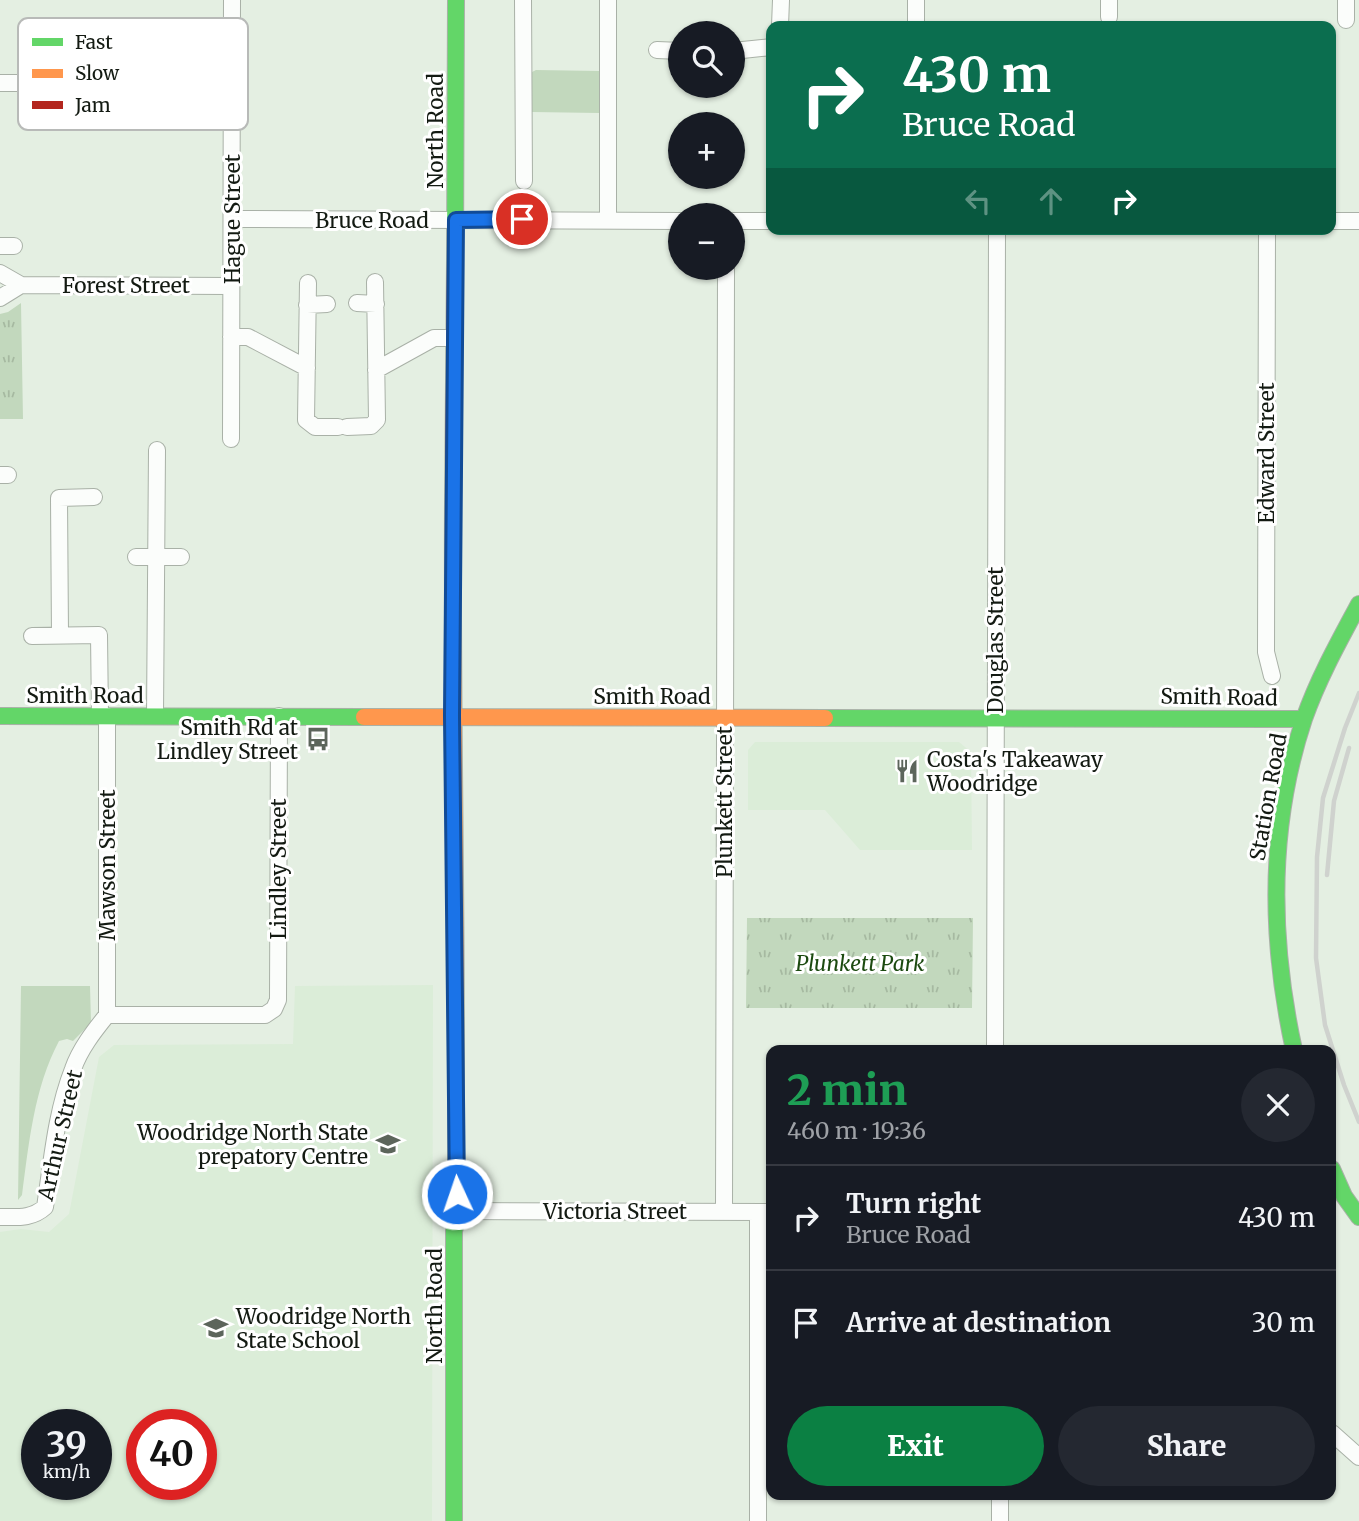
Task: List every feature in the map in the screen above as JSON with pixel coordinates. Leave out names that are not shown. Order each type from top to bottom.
[{"type":"street","name":"Hague Street","points":[[232,0],[232,18]]},
{"type":"street","name":"North Road","points":[[454,1521],[454,1231],[459,1211],[456,1176],[456,880],[452,716],[456,0]]},
{"type":"street","points":[[523,0],[524,181]]},
{"type":"street","points":[[608,0],[608,220]]},
{"type":"street","points":[[780,21],[781,0]]},
{"type":"street","points":[[916,0],[916,21]]},
{"type":"street","points":[[1109,0],[1109,17]]},
{"type":"street","points":[[1346,0],[1346,20]]},
{"type":"street","points":[[745,50],[766,48]]},
{"type":"street","points":[[657,50],[668,50]]},
{"type":"street","points":[[0,83],[18,83]]},
{"type":"street","name":"Hague Street","points":[[231,439],[232,130]]},
{"type":"street","name":"Bruce Road","points":[[232,219],[668,221]]},
{"type":"street","points":[[745,221],[766,221]]},
{"type":"street","points":[[1336,221],[1359,221]]},
{"type":"street","name":"Douglas Street","points":[[995,1045],[997,235]]},
{"type":"street","name":"Edward Street","points":[[1267,235],[1266,652],[1272,676]]},
{"type":"street","name":"Forest Street","points":[[0,273],[21,285],[231,286]]},
{"type":"street","name":"Plunkett Street","points":[[724,1211],[726,280]]},
{"type":"street","points":[[308,283],[306,420],[314,427],[343,427],[371,426],[377,421],[375,282]]},
{"type":"street","points":[[0,298],[21,285]]},
{"type":"street","points":[[357,303],[376,304]]},
{"type":"street","points":[[307,305],[327,304]]},
{"type":"street","points":[[231,337],[248,337],[307,368]]},
{"type":"street","points":[[376,370],[434,338],[455,338]]},
{"type":"street","points":[[155,716],[158,450]]},
{"type":"street","points":[[32,636],[61,635],[59,498],[94,497]]},
{"type":"street","points":[[135,557],[181,557]]},
{"type":"street","name":"Station Road","points":[[1293,1045],[1282,981],[1275,884],[1279,826],[1304,719],[1359,604]]},
{"type":"street","name":"Mawson Street","points":[[61,635],[99,635],[104,716],[107,1015]]},
{"type":"street","name":"Smith Road","points":[[0,716],[1304,719]]},
{"type":"street","name":"Lindley Street","points":[[107,1015],[265,1015],[274,1009],[278,1000],[279,716]]},
{"type":"street","name":"Arthur Street","points":[[0,1217],[25,1217],[38,1214],[46,1207],[57,1126],[73,1068],[88,1040],[107,1015]]},
{"type":"street","points":[[1338,1198],[1359,1217]]},
{"type":"street","name":"Victoria Street","points":[[459,1211],[765,1212]]},
{"type":"street","points":[[758,1521],[765,1212]]},
{"type":"street","points":[[1336,1437],[1359,1457]]},
{"type":"street","points":[[1000,1500],[1000,1521]]},
{"type":"shaded area","points":[[755,742],[959,742],[971,752],[972,850],[860,850],[825,810],[748,810],[748,750]]},
{"type":"shaded area","name":"Woodridge North State School","points":[[433,985],[432,1521],[0,1521],[0,1232],[21,1229],[49,1232],[69,1214],[99,1057],[114,1045],[293,1044],[295,986]]},
{"type":"green space","points":[[536,70],[600,71],[599,113],[532,112],[530,73]]},
{"type":"green space","points":[[21,303],[23,419],[0,419],[0,314]]},
{"type":"green space","name":"Plunkett Park","points":[[747,918],[973,918],[972,1008],[746,1008]]},
{"type":"green space","points":[[21,986],[90,986],[91,1023],[73,1041],[59,1041],[51,1059],[38,1097],[22,1195],[18,1200]]},
{"type":"railway","points":[[1331,1045],[1325,1025],[1316,958],[1317,857],[1323,798],[1359,693]]},
{"type":"railway","points":[[1327,875],[1334,801],[1349,748]]},
{"type":"railway","points":[[1336,1060],[1359,1122]]},
{"type":"traffic: fast","points":[[455,260],[456,0]]},
{"type":"traffic: fast","points":[[1293,1045],[1280,967],[1277,925],[1276,884],[1284,801],[1304,719],[1329,660],[1359,604]]},
{"type":"traffic: fast","points":[[0,716],[364,717]]},
{"type":"traffic: fast","points":[[825,718],[1304,719]]},
{"type":"traffic: fast","points":[[454,1521],[454,1231],[459,1211],[456,1176],[456,1060]]},
{"type":"traffic: fast","points":[[1336,1178],[1344,1196],[1359,1217]]},
{"type":"traffic: slow","points":[[453,504],[456,1060]]},
{"type":"traffic: slow","points":[[364,717],[825,718]]},
{"type":"traffic: jam","points":[[453,504],[455,260]]},
{"type":"place","name":"Smith Rd at Lindley Street","points":[[318,739]]},
{"type":"place","name":"Costa's Takeaway Woodridge","points":[[907,771]]},
{"type":"place","name":"Woodridge North State prepatory Centre","points":[[388,1144]]},
{"type":"place","name":"Woodridge North State School","points":[[216,1328]]},
{"type":"route","points":[[457,1194],[456,880],[452,716],[456,220],[522,219]]}]
